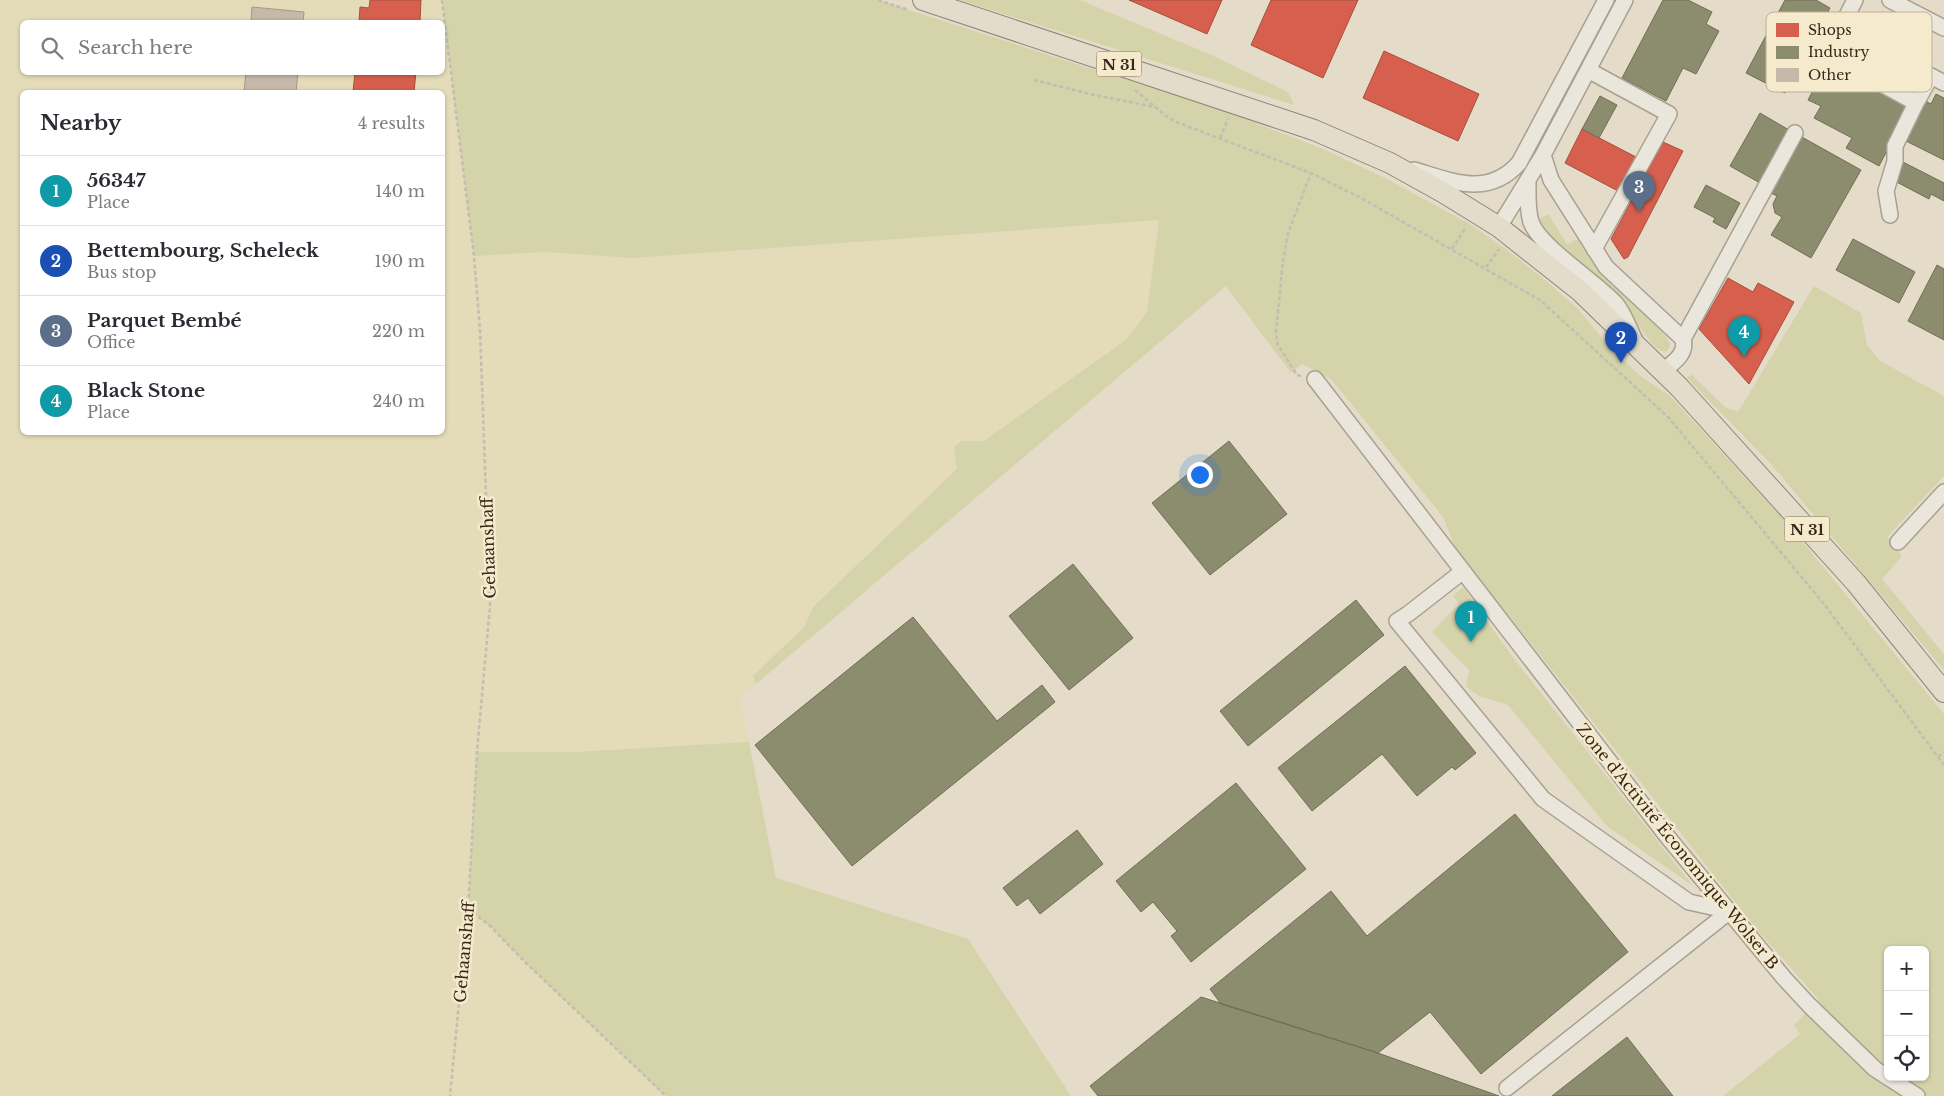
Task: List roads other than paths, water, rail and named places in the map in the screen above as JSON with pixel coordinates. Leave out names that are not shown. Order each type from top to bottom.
[{"type":"main road","name":"N 31","points":[[919,6],[1274,115],[1390,163],[1444,192],[1581,292],[1638,346],[1856,583],[1944,692]]},
{"type":"street","points":[[1390,163],[1463,185],[1487,183],[1501,179],[1511,173],[1519,163],[1606,0]]},
{"type":"street","points":[[1498,232],[1524,171],[1615,0]]},
{"type":"street","points":[[1498,232],[1543,154],[1625,0]]},
{"type":"street","points":[[1849,12],[1855,0]]},
{"type":"street","points":[[1890,0],[1913,12]]},
{"type":"street","points":[[1932,22],[1944,28]]},
{"type":"street","points":[[1588,70],[1669,114],[1594,249]]},
{"type":"street","points":[[1932,77],[1944,83]]},
{"type":"street","points":[[1896,92],[1916,103]]},
{"type":"street","points":[[1890,215],[1886,191],[1895,161],[1895,146],[1922,92]]},
{"type":"street","points":[[1683,339],[1795,133]]},
{"type":"street","points":[[1543,154],[1551,180],[1606,267],[1683,339],[1685,347],[1682,354],[1663,372]]},
{"type":"street","points":[[1528,180],[1529,212],[1532,224],[1543,240],[1593,281],[1617,306],[1638,346]]},
{"type":"street","name":"Zone d'Activité Économique Wolser B","points":[[1315,379],[1666,835],[1809,1005],[1875,1069],[1917,1096]]},
{"type":"street","points":[[1898,542],[1944,492]]},
{"type":"street","points":[[1462,572],[1397,621],[1543,799],[1688,902],[1730,911]]},
{"type":"street","points":[[1507,1088],[1730,911]]},
{"type":"place","name":"Parquet Bembé","points":[[1639,212]]},
{"type":"place","name":"Black Stone","points":[[1744,357]]},
{"type":"place","name":"Bettembourg, Scheleck","points":[[1621,363]]},
{"type":"place","name":"56347","points":[[1471,642]]}]
